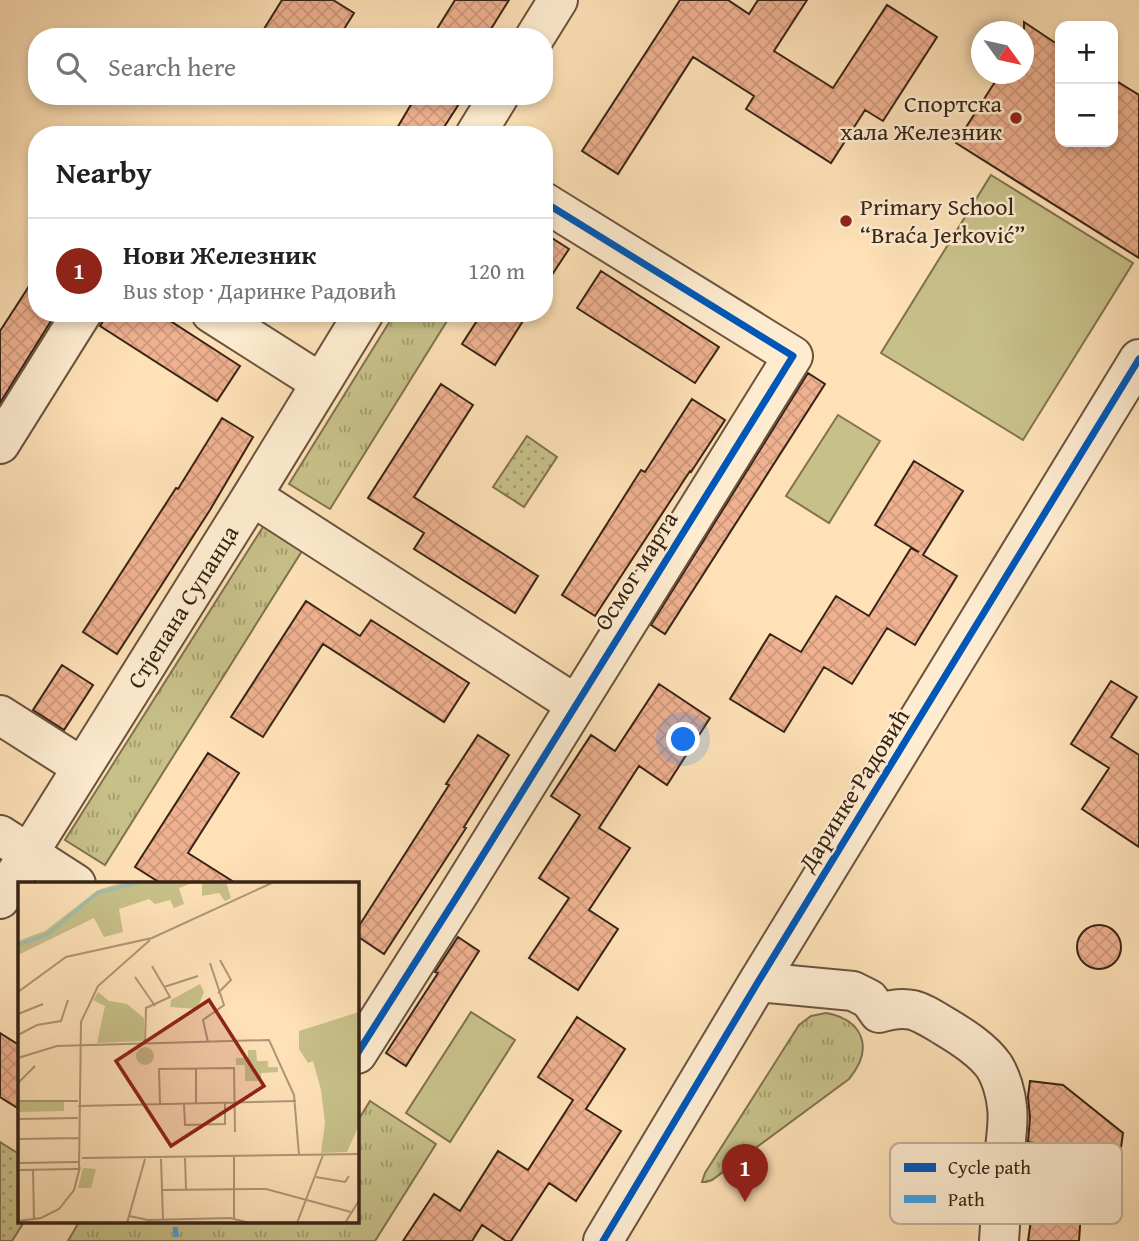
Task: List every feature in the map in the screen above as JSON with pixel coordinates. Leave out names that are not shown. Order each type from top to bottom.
[{"type":"street","points":[[541,28],[558,0]]},
{"type":"street","points":[[481,126],[493,105]]},
{"type":"street","name":"Осмог марта","points":[[359,1051],[793,356],[553,208]]},
{"type":"street","points":[[0,444],[76,322]]},
{"type":"street","points":[[225,322],[321,383]]},
{"type":"street","name":"Стјепана Супанца","points":[[0,899],[14,844],[82,767],[358,322]]},
{"type":"street","name":"Даринке Радовић","points":[[603,1241],[758,982],[1135,375]]},
{"type":"street","points":[[252,496],[575,704]]},
{"type":"street","points":[[0,715],[82,767]]},
{"type":"street","points":[[14,844],[73,882]]},
{"type":"street","points":[[758,982],[853,991],[869,999],[879,1013],[897,1007],[925,1014],[976,1048],[995,1067],[1007,1107],[1005,1143]]},
{"type":"green space","points":[[991,175],[1133,263],[1023,440],[881,353]]},
{"type":"green space","points":[[389,322],[446,322],[330,509],[289,484]]},
{"type":"green space","points":[[838,415],[880,441],[829,523],[786,496]]},
{"type":"green space","points":[[527,436],[557,457],[524,507],[493,487]]},
{"type":"green space","points":[[268,519],[307,543],[105,865],[65,840]]},
{"type":"green space","points":[[471,1012],[515,1040],[450,1142],[406,1113]]},
{"type":"green space","points":[[826,1013],[849,1022],[861,1037],[861,1057],[849,1079],[712,1180],[702,1182],[705,1173],[799,1025],[811,1016]]},
{"type":"green space","points":[[370,1101],[436,1144],[375,1241],[68,1241],[78,1224],[359,1224],[359,1119]]},
{"type":"green space","points":[[0,1142],[18,1153],[18,1224],[23,1224],[12,1241],[0,1241]]},
{"type":"building","points":[[282,0],[333,0],[354,13],[345,28],[265,28]]},
{"type":"building","points":[[455,0],[509,0],[492,28],[438,28]]},
{"type":"building","points":[[680,0],[728,0],[749,14],[758,0],[807,0],[774,51],[833,88],[887,5],[937,37],[883,121],[865,110],[831,163],[746,109],[754,96],[693,57],[618,174],[582,151]]},
{"type":"building","name":"Спортска хала Железник","points":[[1034,29],[1055,43],[1055,147],[1118,147],[1118,82],[1139,95],[1139,258],[956,143],[994,84],[1034,84]]},
{"type":"building","points":[[411,105],[458,105],[445,126],[398,126]]},
{"type":"building","points":[[553,239],[569,249],[553,273]]},
{"type":"building","points":[[601,271],[719,347],[695,383],[577,308]]},
{"type":"building","points":[[28,288],[28,322],[50,322],[0,403],[0,331]]},
{"type":"building","points":[[102,322],[172,322],[240,366],[217,401],[100,326]]},
{"type":"building","points":[[476,322],[522,322],[495,365],[462,344]]},
{"type":"building","points":[[808,373],[825,384],[665,634],[651,625]]},
{"type":"building","points":[[441,384],[473,405],[414,497],[538,576],[515,613],[414,549],[424,533],[368,498]]},
{"type":"building","points":[[692,399],[725,420],[595,616],[562,595],[641,470],[645,472]]},
{"type":"building","points":[[222,418],[253,437],[210,510],[117,654],[83,632]]},
{"type":"building","points":[[914,461],[963,491],[923,555],[957,576],[915,645],[887,628],[852,684],[824,667],[784,732],[730,699],[770,634],[801,652],[836,596],[869,616],[911,548],[919,552],[875,525]]},
{"type":"building","points":[[306,601],[360,636],[371,620],[469,683],[444,722],[323,644],[263,737],[231,717]]},
{"type":"building","points":[[62,665],[93,685],[64,730],[33,710]]},
{"type":"building","points":[[1111,681],[1137,697],[1111,737],[1139,755],[1139,847],[1082,809],[1109,768],[1071,744]]},
{"type":"building","points":[[659,684],[710,718],[667,785],[639,766],[599,828],[630,848],[589,910],[618,929],[578,990],[529,958],[569,898],[539,878],[580,815],[551,796],[591,735],[615,751]]},
{"type":"building","points":[[478,735],[509,755],[464,827],[466,828],[384,954],[359,937],[359,926],[449,785],[446,784]]},
{"type":"building","points":[[208,753],[239,773],[188,853],[234,882],[159,882],[135,867]]},
{"type":"building","points":[[1099,925],[1115,931],[1121,947],[1115,963],[1099,969],[1083,963],[1077,947],[1083,931]]},
{"type":"building","points":[[458,937],[479,951],[406,1066],[386,1053]]},
{"type":"building","points":[[577,1017],[625,1049],[586,1109],[621,1131],[576,1201],[549,1183],[511,1241],[506,1241],[482,1225],[472,1241],[403,1241],[434,1194],[460,1211],[498,1151],[528,1170],[573,1100],[538,1077]]},
{"type":"building","points":[[0,1033],[18,1044],[18,1108],[0,1097]]},
{"type":"building","points":[[1030,1081],[1063,1085],[1123,1133],[1122,1143],[1028,1142]]},
{"type":"building","points":[[1030,1224],[1080,1224],[1079,1241],[1028,1241]]},
{"type":"marked path","points":[[175,1227],[177,1241]]},
{"type":"cycle path","points":[[359,1051],[793,356],[553,208]]},
{"type":"cycle path","points":[[603,1241],[1139,359]]},
{"type":"place","name":"Спортска хала Железник","points":[[1016,118]]},
{"type":"place","name":"Primary School “Braća Jerković”","points":[[846,221]]},
{"type":"place","name":"Нови Железник","points":[[745,1202]]}]
